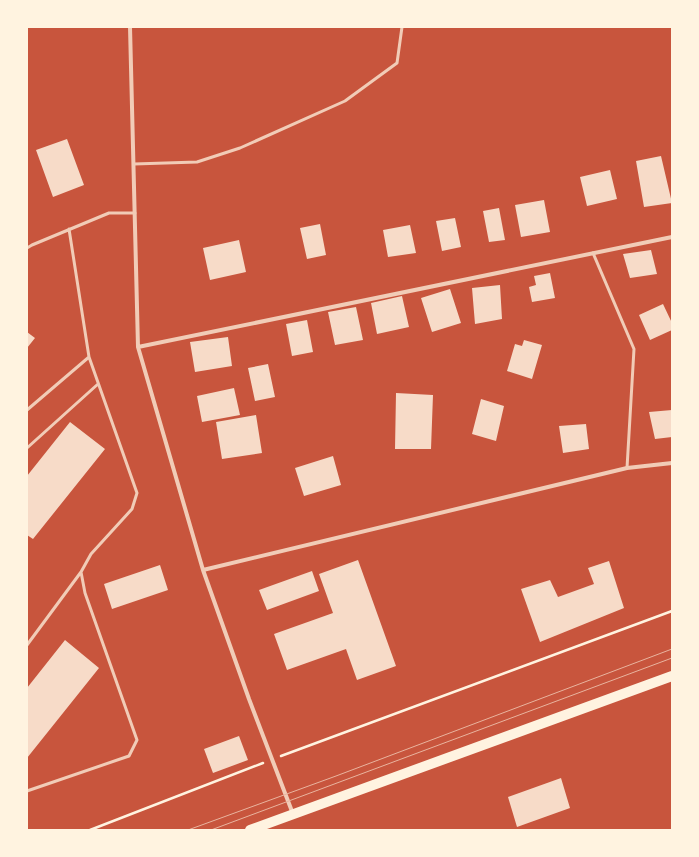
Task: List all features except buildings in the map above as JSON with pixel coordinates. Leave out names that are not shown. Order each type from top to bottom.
[{"type":"main road","points":[[250,830],[672,676]]},
{"type":"street","points":[[130,27],[138,347],[203,570],[249,700],[293,814]]},
{"type":"street","points":[[138,347],[672,237]]},
{"type":"street","points":[[203,570],[627,468],[672,462]]},
{"type":"lane","points":[[134,164],[197,162],[240,148],[345,101],[397,63],[402,27]]},
{"type":"lane","points":[[27,248],[32,244],[109,213],[135,213]]},
{"type":"lane","points":[[27,645],[81,572],[91,554],[132,509],[137,493],[89,357],[69,229]]},
{"type":"lane","points":[[593,253],[634,349],[627,468]]},
{"type":"lane","points":[[27,410],[89,357]]},
{"type":"lane","points":[[27,448],[98,384]]},
{"type":"lane","points":[[27,791],[129,756],[137,740],[85,593],[81,572]]},
{"type":"path","points":[[90,830],[272,759],[672,611]]},
{"type":"tram line","points":[[188,830],[336,776],[672,649]]},
{"type":"tram line","points":[[211,830],[672,658]]}]
